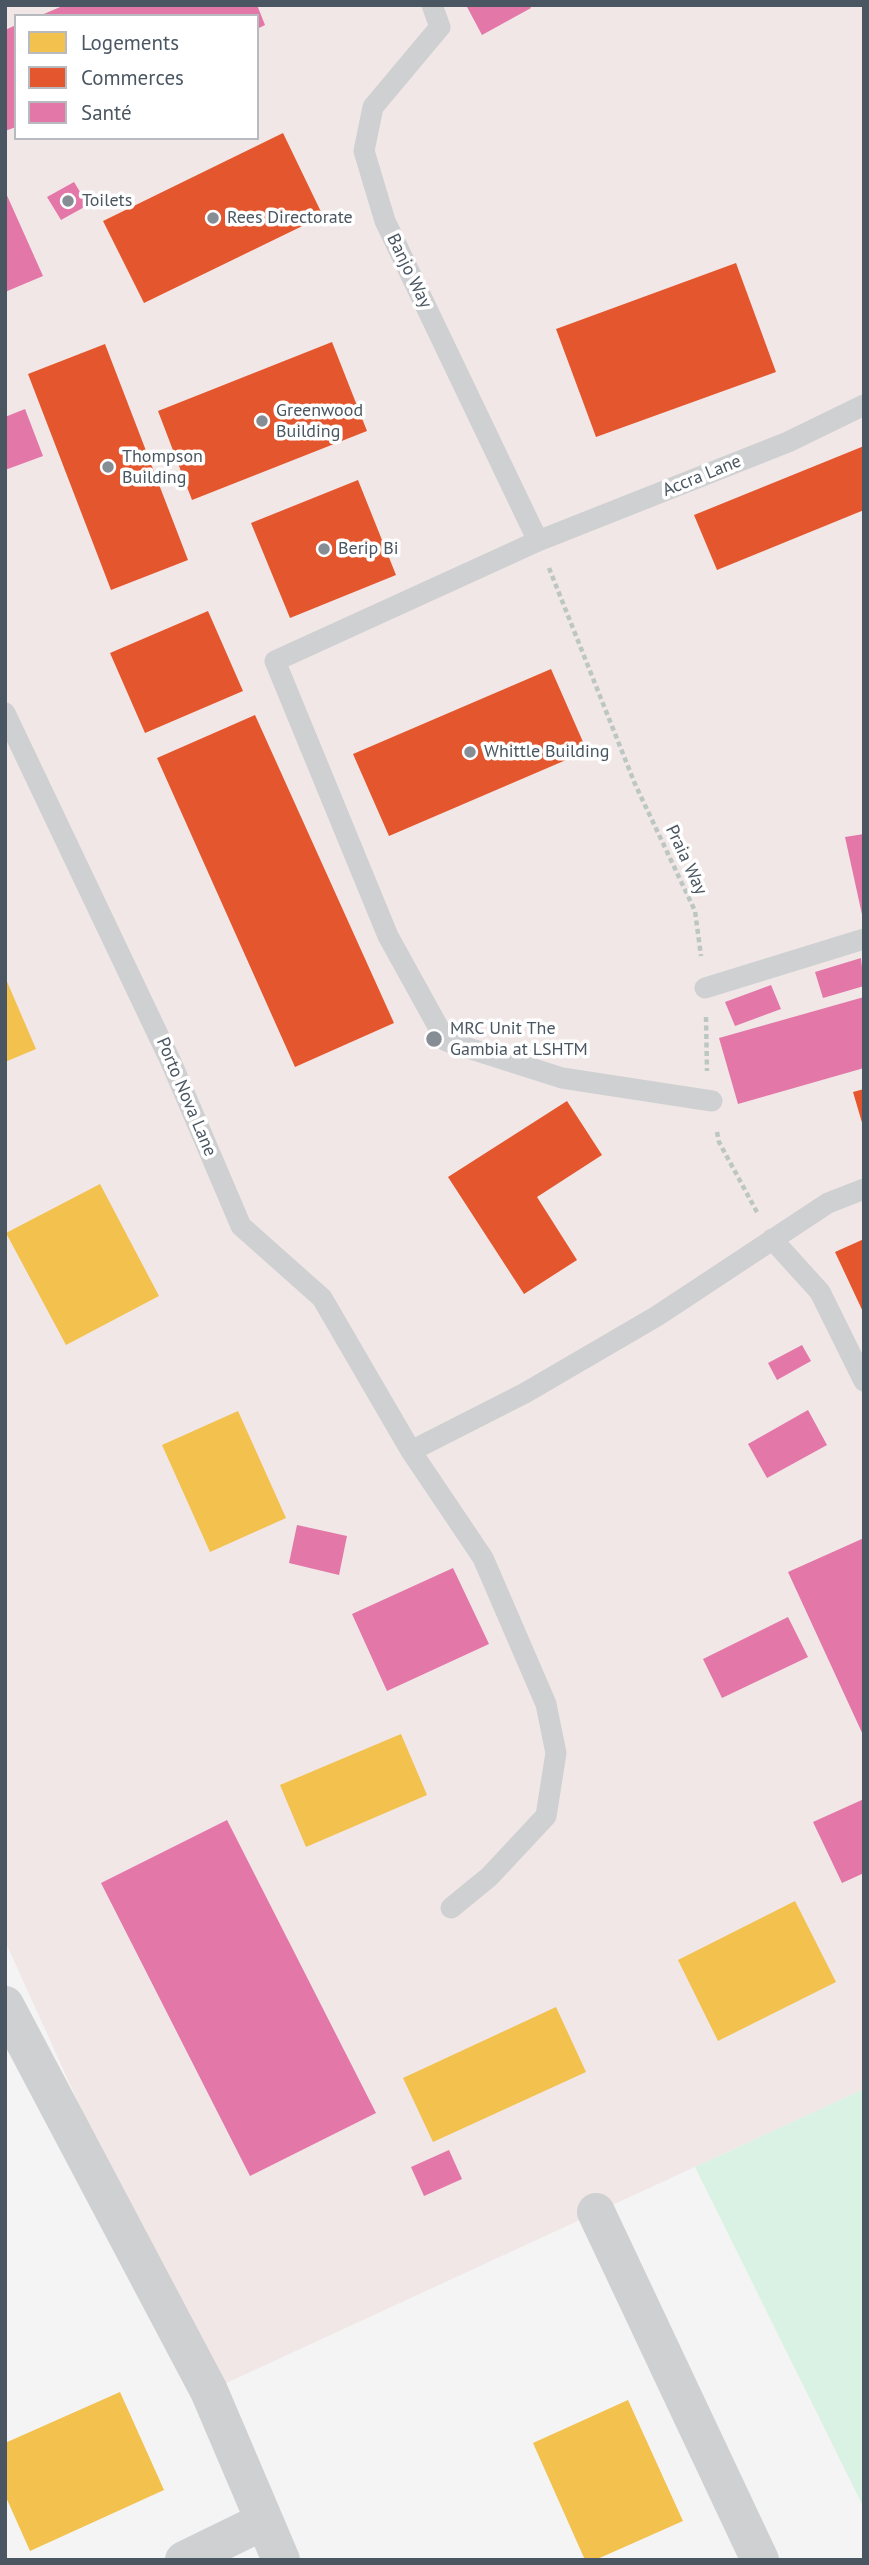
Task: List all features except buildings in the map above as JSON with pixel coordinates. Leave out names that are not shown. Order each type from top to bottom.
[{"type":"street","points":[[5,2005],[209,2391],[262,2522],[281,2560]]},
{"type":"street","points":[[596,2212],[760,2560]]},
{"type":"street","points":[[184,2560],[262,2522]]},
{"type":"lane","name":"Banjo Way","points":[[432,5],[440,27],[373,107],[364,151],[385,221],[538,541]]},
{"type":"lane","name":"Accra Lane","points":[[712,1101],[562,1078],[446,1041],[388,936],[275,661],[538,541],[788,442],[864,405]]},
{"type":"lane","name":"Porto Nova Lane","points":[[5,713],[166,1049],[241,1226],[322,1298],[411,1451],[483,1558],[546,1704],[556,1753],[546,1816],[489,1877],[451,1908]]},
{"type":"lane","points":[[705,988],[864,939]]},
{"type":"lane","points":[[411,1451],[526,1393],[657,1316],[828,1203],[864,1189]]},
{"type":"lane","points":[[772,1240],[820,1292],[864,1381]]},
{"type":"path","name":"Praia Way","points":[[538,541],[635,784],[695,911],[705,988],[707,1075],[719,1142],[772,1240]]},
{"type":"shaded area","name":"MRC Unit The Gambia at LSHTM","points":[[5,5],[864,5],[864,2089],[209,2391],[5,1941]]},
{"type":"green space","points":[[864,2089],[864,2508],[695,2167]]},
{"type":"place","name":"Toilets","points":[[68,201]]},
{"type":"place","name":"Rees Directorate","points":[[213,218]]},
{"type":"place","name":"Greenwood Building","points":[[262,421]]},
{"type":"place","name":"Thompson Building","points":[[108,467]]},
{"type":"place","name":"Berip Bi","points":[[324,549]]},
{"type":"place","name":"Whittle Building","points":[[470,752]]},
{"type":"place","name":"MRC Unit The Gambia at LSHTM","points":[[434,1039]]}]
